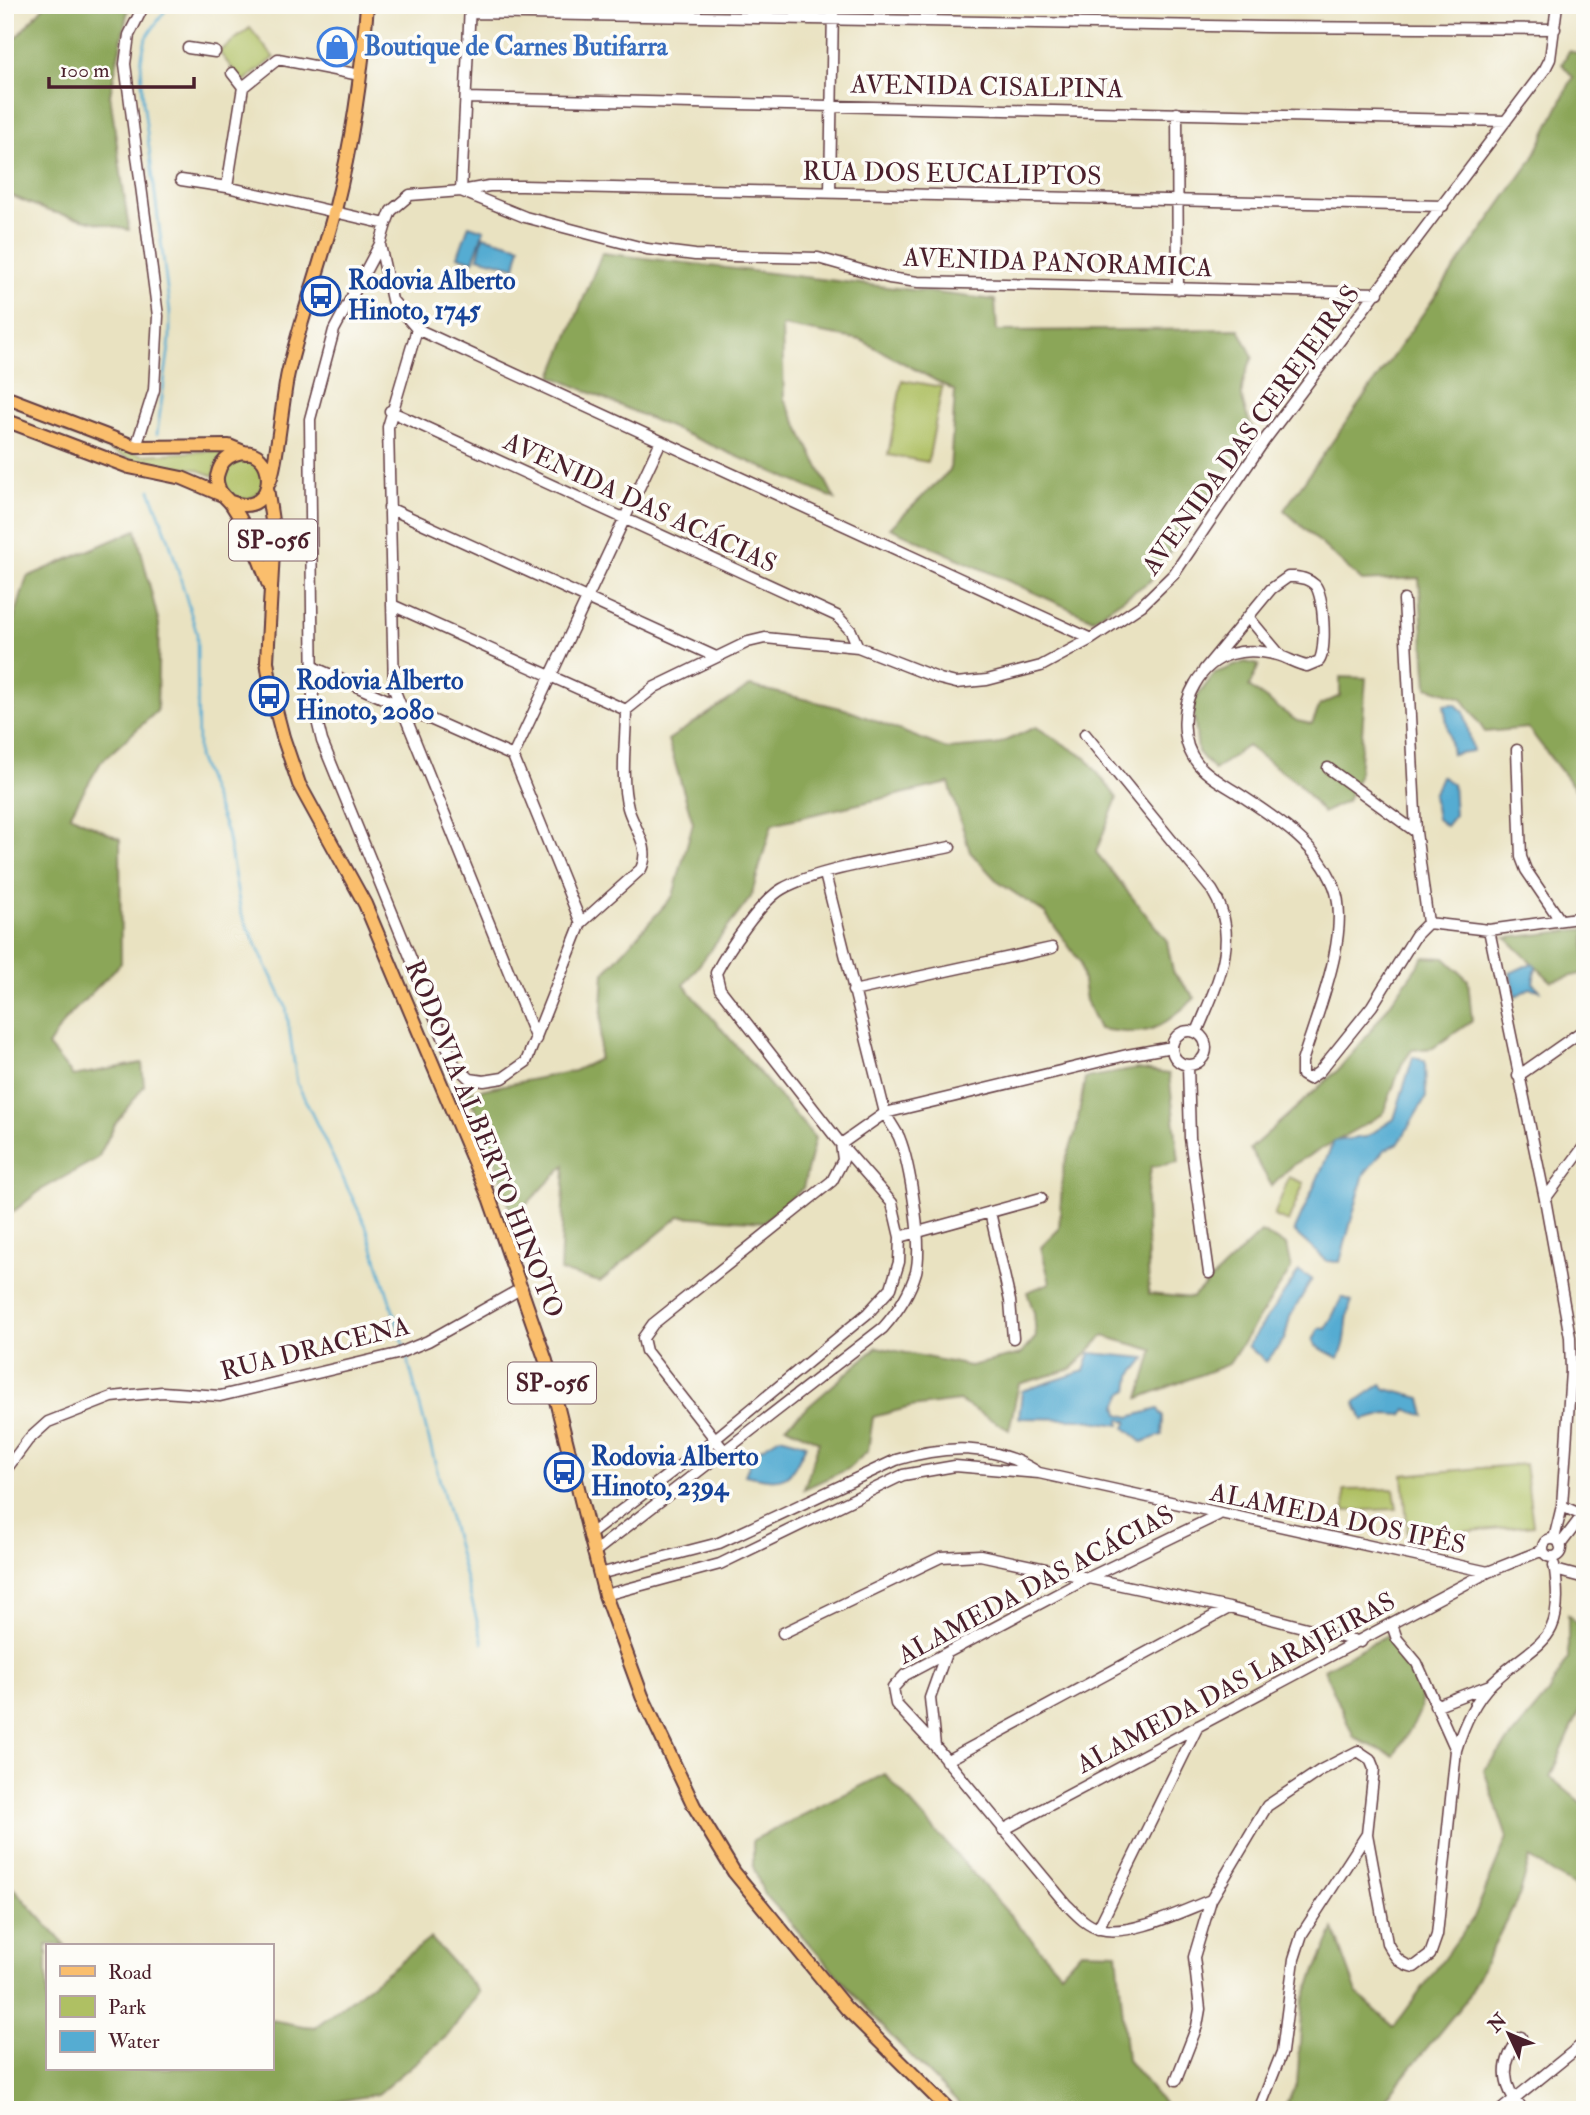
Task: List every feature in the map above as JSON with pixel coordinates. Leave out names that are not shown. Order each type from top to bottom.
[{"type":"main road","name":"RODOVIA ALBERTO HINOTO","points":[[367,5],[355,114],[335,210],[288,372],[276,435],[273,475],[268,485],[274,534],[267,661],[272,695],[299,784],[365,904],[490,1200],[522,1288],[555,1393],[605,1595],[655,1727],[694,1806],[734,1872],[846,2008],[949,2110]]},
{"type":"main road","points":[[5,397],[136,447],[229,446],[251,454],[267,469],[268,485],[253,503],[242,505],[182,478],[129,467],[5,420]]},
{"type":"main road","points":[[226,498],[217,478],[220,467],[233,455],[251,454],[273,442],[276,435]]},
{"type":"main road","name":"RODOVIA ALBERTO HINOTO","points":[[226,498],[261,562],[271,593]]},
{"type":"street","points":[[136,447],[154,390],[159,335],[125,64],[128,35],[144,5]]},
{"type":"street","points":[[830,192],[832,5]]},
{"type":"street","name":"AVENIDA DAS CEREJEIRAS","points":[[626,710],[655,687],[748,642],[765,638],[858,647],[956,682],[986,680],[1028,670],[1091,639],[1142,605],[1174,574],[1264,441],[1378,293],[1550,59],[1557,5]]},
{"type":"street","points":[[461,191],[470,9],[832,19],[1555,29]]},
{"type":"street","points":[[188,48],[215,52]]},
{"type":"street","points":[[227,187],[243,87],[278,59],[360,75]]},
{"type":"street","points":[[232,73],[243,87]]},
{"type":"street","name":"AVENIDA CISALPINA","points":[[466,98],[1506,121]]},
{"type":"street","points":[[1177,113],[1178,289]]},
{"type":"street","points":[[181,180],[335,210],[386,224],[380,244],[334,330],[312,409],[309,440],[313,704],[322,741],[454,1065],[470,1079],[503,1078],[527,1062],[581,923],[641,869],[646,859],[626,800],[626,710],[392,605]]},
{"type":"street","name":"RUA DOS EUCALIPTOS","points":[[461,191],[489,186],[1443,206]]},
{"type":"street","name":"AVENIDA PANORAMICA","points":[[386,224],[391,211],[410,195],[461,191],[525,217],[648,249],[695,255],[818,258],[889,278],[918,282],[1378,293]]},
{"type":"street","points":[[380,244],[391,300],[417,329],[1091,639]]},
{"type":"street","points":[[417,329],[390,411],[388,427],[394,689],[536,1039]]},
{"type":"street","name":"AVENIDA DAS ACÁCIAS","points":[[390,411],[837,616],[851,631],[858,647]]},
{"type":"street","points":[[513,756],[661,441]]},
{"type":"street","points":[[389,508],[716,657]]},
{"type":"street","points":[[1204,670],[1224,656],[1246,650],[1281,656],[1307,666],[1322,657],[1322,616],[1314,584],[1295,577],[1282,580],[1271,589],[1204,670],[1189,695],[1185,712],[1185,731],[1192,755],[1212,776],[1288,828],[1320,860],[1335,888],[1338,905],[1337,931],[1330,969],[1301,1062],[1302,1075],[1306,1079],[1319,1072],[1364,1015],[1416,935],[1428,923]]},
{"type":"street","points":[[1404,600],[1416,832],[1428,923]]},
{"type":"street","points":[[1249,618],[1281,656]]},
{"type":"street","points":[[313,667],[513,756],[581,923]]},
{"type":"street","points":[[1085,734],[1212,890],[1224,912],[1227,925],[1224,957],[1217,984],[1197,1032]]},
{"type":"street","points":[[1517,750],[1521,858],[1526,870],[1560,919]]},
{"type":"street","points":[[1328,768],[1416,832]]},
{"type":"street","points":[[589,1535],[655,1486],[868,1313],[891,1288],[899,1262],[900,1237],[892,1203],[841,1143],[716,981],[721,965],[773,895],[795,883],[825,874],[950,847]]},
{"type":"street","points":[[593,1553],[688,1482],[883,1328],[905,1298],[913,1281],[917,1268],[917,1232],[899,1138],[885,1114],[825,874]]},
{"type":"street","points":[[1428,923],[1489,930],[1585,917]]},
{"type":"street","points":[[1489,930],[1545,1199],[1570,1337],[1571,1371],[1557,1542],[1560,1553],[1553,1557]]},
{"type":"street","points":[[853,991],[1052,948]]},
{"type":"street","points":[[1518,1076],[1585,1029]]},
{"type":"street","points":[[1189,1030],[1197,1032],[1206,1043],[1205,1055],[1199,1062],[1188,1065],[1176,1059],[1172,1047],[1178,1034],[1189,1030]]},
{"type":"street","points":[[841,1143],[885,1114],[1127,1055],[1172,1047]]},
{"type":"street","points":[[1188,1065],[1190,1138],[1209,1273]]},
{"type":"street","points":[[726,1452],[646,1352],[643,1338],[653,1324],[832,1181],[843,1160],[841,1143]]},
{"type":"street","points":[[1545,1199],[1585,1145]]},
{"type":"street","points":[[900,1237],[1041,1198]]},
{"type":"street","points":[[990,1212],[1010,1301],[1013,1338]]},
{"type":"street","name":"RUA DRACENA","points":[[5,1471],[28,1440],[48,1422],[112,1397],[162,1392],[220,1396],[397,1354],[415,1348],[522,1288]]},
{"type":"street","name":"ALAMEDA DOS IPÊS","points":[[599,1574],[719,1543],[896,1460],[922,1452],[948,1448],[985,1451],[1017,1460],[1040,1473]]},
{"type":"street","name":"ALAMEDA DOS IPÊS","points":[[605,1595],[726,1561],[904,1475],[955,1466],[1040,1473],[1218,1515],[1488,1572],[1543,1550]]},
{"type":"street","points":[[676,1468],[688,1482]]},
{"type":"street","points":[[655,1486],[666,1499]]},
{"type":"street","points":[[1176,2080],[1197,2026],[1200,2008],[1194,1957],[1211,1900],[1268,1806],[1352,1752],[1365,1754],[1374,1769],[1367,1834],[1387,1943],[1394,1956],[1404,1965],[1413,1967],[1430,1955],[1437,1935],[1455,1750],[1468,1718],[1490,1685],[1547,1639],[1558,1610],[1553,1557],[1543,1550],[1545,1542],[1557,1542],[1583,1513],[1562,1506]]},
{"type":"street","name":"ALAMEDA DAS ACÁCIAS","points":[[1098,1929],[1065,1903],[935,1746],[896,1704],[892,1693],[896,1682],[905,1675],[1086,1579],[1218,1515]]},
{"type":"street","points":[[719,1543],[726,1561]]},
{"type":"street","points":[[783,1633],[916,1568],[958,1554],[979,1555],[1202,1602],[1361,1642]]},
{"type":"street","points":[[678,1555],[683,1574]]},
{"type":"street","points":[[1555,1570],[1585,1578]]},
{"type":"street","name":"ALAMEDA DAS LARAJEIRAS","points":[[1003,1830],[1361,1642],[1488,1572]]},
{"type":"street","points":[[1200,1623],[1202,1602]]},
{"type":"street","points":[[946,1761],[1229,1608]]},
{"type":"street","points":[[1392,1625],[1397,1639],[1417,1663],[1455,1750]]},
{"type":"street","points":[[935,1746],[930,1698],[945,1656]]},
{"type":"street","points":[[1435,1706],[1490,1685]]},
{"type":"street","points":[[1198,1726],[1098,1929],[1133,1928],[1211,1900]]},
{"type":"street","points":[[1259,2110],[1282,2052],[1294,1959],[1302,1934],[1367,1834]]},
{"type":"street","points":[[1521,2037],[1508,2056],[1505,2066],[1508,2091],[1523,2110]]},
{"type":"street","points":[[1502,2110],[1585,2042]]},
{"type":"green space","points":[[45,5],[129,5],[110,95],[129,230],[48,211],[5,193],[5,50]]},
{"type":"green space","points":[[250,28],[274,58],[243,82],[219,52]]},
{"type":"green space","points":[[1569,51],[1585,55],[1585,802],[1528,728],[1485,732],[1462,698],[1427,687],[1419,578],[1362,581],[1284,510],[1533,158],[1573,77],[1562,64]]},
{"type":"green space","points":[[602,253],[995,300],[997,331],[1239,329],[1253,357],[1244,377],[1242,394],[1245,411],[1254,431],[1150,581],[1093,619],[890,528],[950,470],[955,391],[861,340],[782,326],[784,399],[835,499],[552,376]]},
{"type":"green space","points":[[902,380],[942,387],[928,462],[888,455]]},
{"type":"green space","points":[[67,428],[142,455],[226,450],[217,463],[214,476],[196,469],[141,463],[64,432]]},
{"type":"green space","points":[[244,461],[258,466],[263,480],[258,494],[244,499],[230,494],[225,480],[230,466]]},
{"type":"green space","points":[[136,530],[159,624],[157,711],[101,762],[70,815],[120,839],[121,963],[65,1020],[48,1046],[73,1076],[142,1063],[144,1086],[115,1124],[98,1158],[41,1190],[5,1218],[5,720],[13,710],[12,626],[27,577]]},
{"type":"green space","points":[[1245,662],[1259,665],[1249,687],[1297,721],[1312,724],[1320,705],[1340,696],[1340,677],[1366,678],[1359,776],[1347,801],[1323,813],[1298,783],[1247,746],[1214,770],[1198,752],[1193,702],[1215,673]]},
{"type":"green space","points":[[750,686],[845,709],[947,749],[996,745],[1036,727],[1086,758],[1117,798],[1096,852],[1167,941],[1173,972],[1195,998],[1171,1018],[1152,1029],[1131,1032],[1099,1029],[1086,1001],[1080,962],[1045,913],[998,882],[970,852],[949,783],[772,824],[751,897],[684,985],[815,1138],[803,1188],[763,1222],[680,1216],[600,1282],[560,1271],[565,1165],[513,1218],[484,1122],[465,1093],[574,1071],[599,1059],[604,973],[673,896],[693,823],[668,740]]},
{"type":"green space","points":[[1585,929],[1585,973],[1551,981],[1506,938]]},
{"type":"green space","points":[[1424,957],[1445,958],[1468,980],[1472,1021],[1433,1048],[1412,1050],[1402,1064],[1383,1114],[1291,1166],[1272,1186],[1250,1149],[1338,1070],[1363,1041]]},
{"type":"green space","points":[[1137,1069],[1169,1074],[1179,1162],[1151,1167],[1146,1201],[1149,1294],[1192,1298],[1261,1232],[1286,1245],[1291,1269],[1229,1364],[1139,1398],[1153,1350],[1103,1336],[1072,1369],[1019,1384],[1009,1430],[959,1401],[911,1407],[873,1417],[868,1451],[848,1469],[804,1489],[819,1442],[786,1426],[877,1347],[970,1366],[1021,1354],[1036,1337],[1034,1313],[1027,1292],[1050,1283],[1041,1247],[1059,1229],[1063,1169],[1076,1131],[1085,1078]]},
{"type":"green space","points":[[1289,1177],[1304,1183],[1288,1222],[1274,1216]]},
{"type":"green space","points":[[1525,1464],[1533,1525],[1408,1537],[1403,1475]]},
{"type":"green space","points":[[1394,1489],[1397,1509],[1345,1511],[1344,1490]]},
{"type":"green space","points":[[1568,1615],[1585,1631],[1585,1699],[1550,1777],[1585,1806],[1585,1893],[1530,1858],[1520,1894],[1466,2000],[1376,2110],[1282,2110],[1297,2084],[1303,2001],[1334,1929],[1357,1993],[1394,2027],[1474,1917],[1507,1838],[1484,1770],[1546,1696],[1568,1659]]},
{"type":"green space","points":[[1387,1635],[1417,1682],[1421,1703],[1416,1719],[1394,1756],[1354,1738],[1324,1669]]},
{"type":"green space","points":[[885,1774],[1061,1973],[1081,1951],[1117,1952],[1127,2060],[1169,2110],[965,2110],[892,2037],[763,1892],[753,1866],[753,1840]]},
{"type":"green space","points":[[5,1879],[64,1944],[46,1944],[46,2070],[273,2070],[273,2020],[314,2028],[431,1938],[479,1992],[448,2035],[378,2094],[292,2110],[5,2110]]},
{"type":"water","points":[[469,225],[484,230],[473,261],[458,256]]},
{"type":"water","points":[[483,236],[520,246],[515,267],[478,257]]},
{"type":"water","points":[[1455,704],[1464,712],[1473,751],[1452,754],[1444,705]]},
{"type":"water","points":[[1441,776],[1453,784],[1455,815],[1446,826],[1437,819],[1433,795]]},
{"type":"water","points":[[1532,963],[1536,966],[1533,983],[1540,990],[1530,988],[1516,996],[1510,973]]},
{"type":"water","points":[[1413,1057],[1425,1061],[1426,1097],[1399,1143],[1384,1150],[1364,1174],[1340,1262],[1327,1261],[1294,1232],[1334,1141],[1366,1137],[1394,1119]]},
{"type":"water","points":[[1299,1271],[1312,1279],[1290,1317],[1285,1338],[1266,1362],[1248,1346]]},
{"type":"water","points":[[1342,1297],[1352,1301],[1344,1345],[1338,1358],[1316,1346],[1313,1340],[1319,1328],[1326,1329]]},
{"type":"water","points":[[1090,1353],[1146,1358],[1131,1376],[1129,1390],[1123,1393],[1117,1406],[1119,1414],[1130,1417],[1158,1409],[1163,1417],[1162,1435],[1142,1442],[1125,1428],[1128,1421],[1120,1419],[1120,1425],[1078,1419],[1019,1418],[1022,1391],[1084,1371]]},
{"type":"water","points":[[1381,1384],[1386,1389],[1421,1398],[1425,1416],[1406,1409],[1403,1415],[1387,1414],[1363,1420],[1355,1402]]},
{"type":"water","points":[[780,1437],[806,1444],[790,1473],[778,1479],[745,1475],[754,1453]]},
{"type":"waterway","points":[[157,434],[170,340],[170,312],[143,100],[141,60],[146,38],[169,5]]},
{"type":"waterway","points":[[150,490],[169,540],[197,634],[198,757],[227,833],[241,913],[286,1007],[297,1083],[366,1226],[403,1342],[483,1643]]},
{"type":"place","name":"Boutique de Carnes Butifarra","points":[[337,47]]},
{"type":"place","name":"Rodovia Alberto Hinoto, 1745","points":[[321,296]]},
{"type":"place","name":"Rodovia Alberto Hinoto, 2080","points":[[269,696]]},
{"type":"place","name":"Rodovia Alberto Hinoto, 2394","points":[[564,1472]]}]
